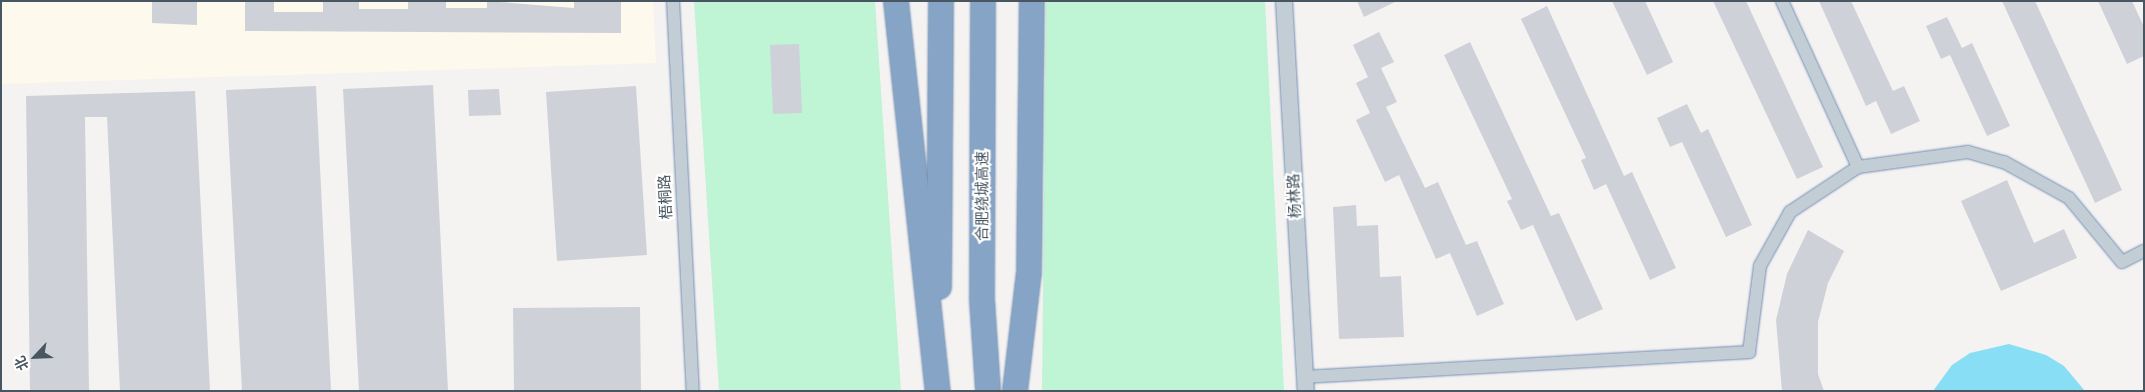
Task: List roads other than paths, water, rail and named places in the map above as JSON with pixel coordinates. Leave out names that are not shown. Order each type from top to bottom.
[{"type":"highway","points":[[896,1],[938,391]]},
{"type":"highway","points":[[941,1],[939,298],[945,391]]},
{"type":"highway","name":"合肥绕城高速","points":[[983,1],[982,300],[988,391]]},
{"type":"highway","points":[[1015,391],[1029,272],[1032,1]]},
{"type":"street","name":"梧桐路","points":[[673,1],[692,391]]},
{"type":"street","name":"杨林路","points":[[1284,1],[1306,384]]},
{"type":"street","points":[[1782,1],[1858,167]]},
{"type":"street","points":[[1306,384],[1748,352],[1760,266],[1790,212],[1858,167],[1968,152],[2004,162],[2069,198],[2122,262],[2144,251]]},
{"type":"water","points":[[2009,344],[2046,355],[2064,366],[2085,391],[1933,391],[1952,365],[1970,353]]}]
